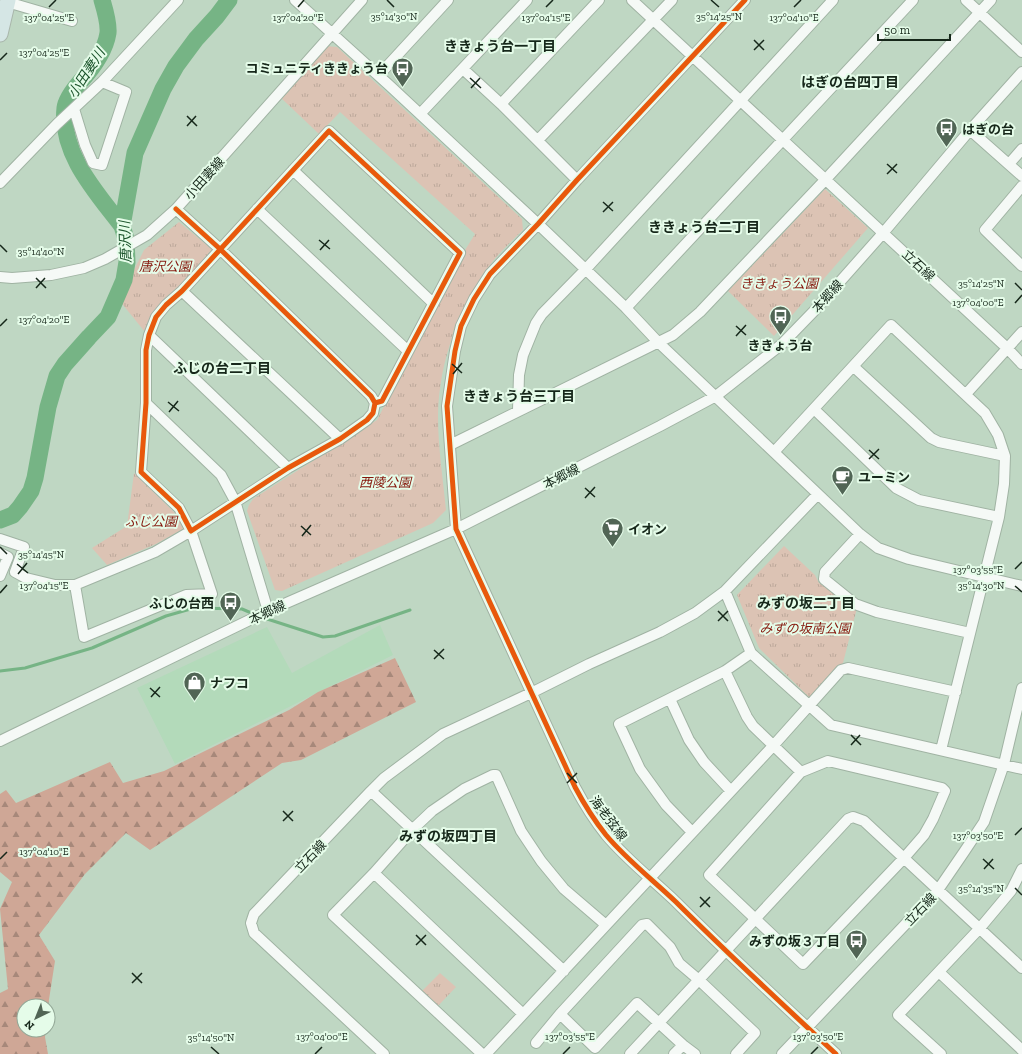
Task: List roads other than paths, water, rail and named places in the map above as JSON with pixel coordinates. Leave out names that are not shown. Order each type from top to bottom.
[{"type":"highway","points":[[0,34],[8,1]]},
{"type":"street","points":[[0,183],[57,124],[102,82],[178,0]]},
{"type":"street","points":[[295,0],[379,75],[538,224],[626,308],[658,342],[860,534],[878,548],[909,559],[1022,586]]},
{"type":"street","name":"小田妻線","points":[[0,278],[51,275],[84,268],[105,259],[147,235],[176,209],[362,0]]},
{"type":"street","points":[[379,75],[448,0]]},
{"type":"street","points":[[420,114],[527,0]]},
{"type":"street","points":[[501,104],[599,0]]},
{"type":"street","name":"立石線","points":[[632,0],[692,57],[884,232],[1022,364]]},
{"type":"street","points":[[538,140],[672,0]]},
{"type":"street","points":[[456,529],[447,406],[455,351],[461,326],[474,299],[490,274],[745,0]]},
{"type":"street","points":[[518,410],[519,375],[523,355],[536,323],[542,314],[585,270],[833,0]]},
{"type":"street","points":[[626,308],[914,0]]},
{"type":"street","points":[[966,0],[1022,52]]},
{"type":"street","points":[[450,445],[518,410],[673,335],[700,312],[826,179],[991,0]]},
{"type":"street","points":[[8,1],[72,21]]},
{"type":"street","points":[[463,69],[538,140],[577,180]]},
{"type":"street","name":"本郷線","points":[[0,741],[253,619],[456,529],[660,426],[716,396],[782,344],[814,311],[1022,72]]},
{"type":"street","points":[[73,110],[93,163],[102,165],[126,92],[102,82]]},
{"type":"street","points":[[970,130],[1022,176]]},
{"type":"street","points":[[75,585],[84,637],[180,596],[212,594],[191,530],[179,508],[141,472],[146,403],[146,350],[149,335],[156,317],[166,305],[182,291],[329,131],[460,253],[382,401],[375,403]]},
{"type":"street","points":[[1009,164],[1022,149]]},
{"type":"street","points":[[293,170],[433,303]]},
{"type":"street","points":[[1022,186],[985,230],[1022,266]]},
{"type":"street","points":[[0,539],[24,547],[15,572],[26,578],[55,585],[75,585],[155,552],[288,468],[340,440],[374,413],[375,403],[371,396],[220,249],[176,209]]},
{"type":"street","points":[[257,210],[408,351]]},
{"type":"street","points":[[182,291],[340,440]]},
{"type":"street","points":[[774,452],[854,367],[891,325],[985,413],[998,435],[1005,456],[1004,484],[1000,517],[941,750]]},
{"type":"street","points":[[966,394],[1022,332]]},
{"type":"street","points":[[149,335],[288,468]]},
{"type":"street","points":[[854,367],[931,438],[939,442],[1005,456]]},
{"type":"street","points":[[146,403],[221,476],[235,501],[266,613]]},
{"type":"street","points":[[814,409],[896,488],[919,500],[1000,517]]},
{"type":"street","name":"立石線","points":[[384,1054],[254,933],[251,923],[254,914],[371,791],[400,765],[443,734],[532,693],[589,664],[660,632],[695,613],[725,591],[818,494]]},
{"type":"street","name":"海老弦線","points":[[456,529],[574,787],[587,809],[606,835],[628,859],[650,877],[836,1054]]},
{"type":"street","points":[[860,534],[825,572],[824,579],[855,604],[877,612],[970,633]]},
{"type":"street","points":[[0,553],[8,557],[0,576]]},
{"type":"street","points":[[725,591],[751,653],[831,725],[1022,769]]},
{"type":"street","points":[[692,832],[666,805],[640,770],[619,724],[725,671],[751,653]]},
{"type":"street","points":[[486,1054],[730,790],[773,746],[841,670],[848,668],[956,692]]},
{"type":"street","points":[[725,671],[747,717],[753,726],[801,772]]},
{"type":"street","name":"立石線","points":[[782,1054],[938,890],[984,822],[1004,764],[1022,688]]},
{"type":"street","points":[[670,699],[689,740],[704,762],[730,790]]},
{"type":"street","points":[[828,762],[942,788],[945,791],[933,819],[924,835],[803,964],[709,875],[801,772],[828,762]]},
{"type":"street","points":[[482,1054],[333,915],[374,873],[413,829],[432,811],[464,788],[496,775],[521,831],[541,862],[564,889],[606,925]]},
{"type":"street","points":[[371,791],[564,971]]},
{"type":"street","points":[[630,1054],[848,819],[853,817],[864,822],[1022,968]]},
{"type":"street","points":[[941,1054],[898,1015],[940,973],[1011,891],[1018,886],[1022,869]]},
{"type":"street","points":[[374,873],[523,1014]]},
{"type":"street","points":[[536,1043],[560,1014],[642,925],[647,924],[670,948],[679,963],[755,1033],[736,1054]]},
{"type":"street","points":[[940,973],[1022,1050]]},
{"type":"street","points":[[560,1014],[595,1048],[632,1002],[637,1003],[695,1054]]},
{"type":"street","points":[[674,1054],[683,1045]]},
{"type":"waterway","name":"小田妻川","points":[[102,0],[108,25],[108,33],[104,47],[89,72],[75,88],[69,98],[65,108],[65,125],[68,141],[82,172],[122,226]]},
{"type":"waterway","name":"唐沢川","points":[[0,520],[13,515],[31,491],[35,478],[48,407],[57,376],[65,364],[108,317],[124,280],[127,262],[126,239],[122,226],[135,153],[163,89],[176,66],[196,39],[229,0]]},
{"type":"waterway","points":[[0,671],[25,668],[92,648],[166,616],[194,608],[242,609],[256,615]]},
{"type":"waterway","points":[[261,617],[323,637],[335,636],[410,610]]},
{"type":"place","name":"コミュニティききょう台","points":[[403,88]]},
{"type":"place","name":"はぎの台","points":[[946,148]]},
{"type":"place","name":"ききょう台","points":[[780,336]]},
{"type":"place","name":"ユーミン","points":[[843,496]]},
{"type":"place","name":"イオン","points":[[612,548]]},
{"type":"place","name":"ふじの台西","points":[[230,622]]},
{"type":"place","name":"ナフコ","points":[[195,702]]},
{"type":"place","name":"みずの坂３丁目","points":[[856,960]]},
{"type":"district","name":"ききょう台一丁目","points":[[500,46]]},
{"type":"district","name":"はぎの台四丁目","points":[[850,82]]},
{"type":"district","name":"ききょう台二丁目","points":[[704,227]]},
{"type":"district","name":"ふじの台二丁目","points":[[222,368]]},
{"type":"district","name":"ききょう台三丁目","points":[[519,396]]},
{"type":"district","name":"みずの坂二丁目","points":[[806,603]]},
{"type":"district","name":"みずの坂四丁目","points":[[448,836]]},
{"type":"park label","name":"唐沢公園","points":[[165,266]]},
{"type":"park label","name":"ききょう公園","points":[[779,283]]},
{"type":"park label","name":"西陵公園","points":[[385,482]]},
{"type":"park label","name":"ふじ公園","points":[[151,521]]},
{"type":"park label","name":"みずの坂南公園","points":[[805,628]]}]
